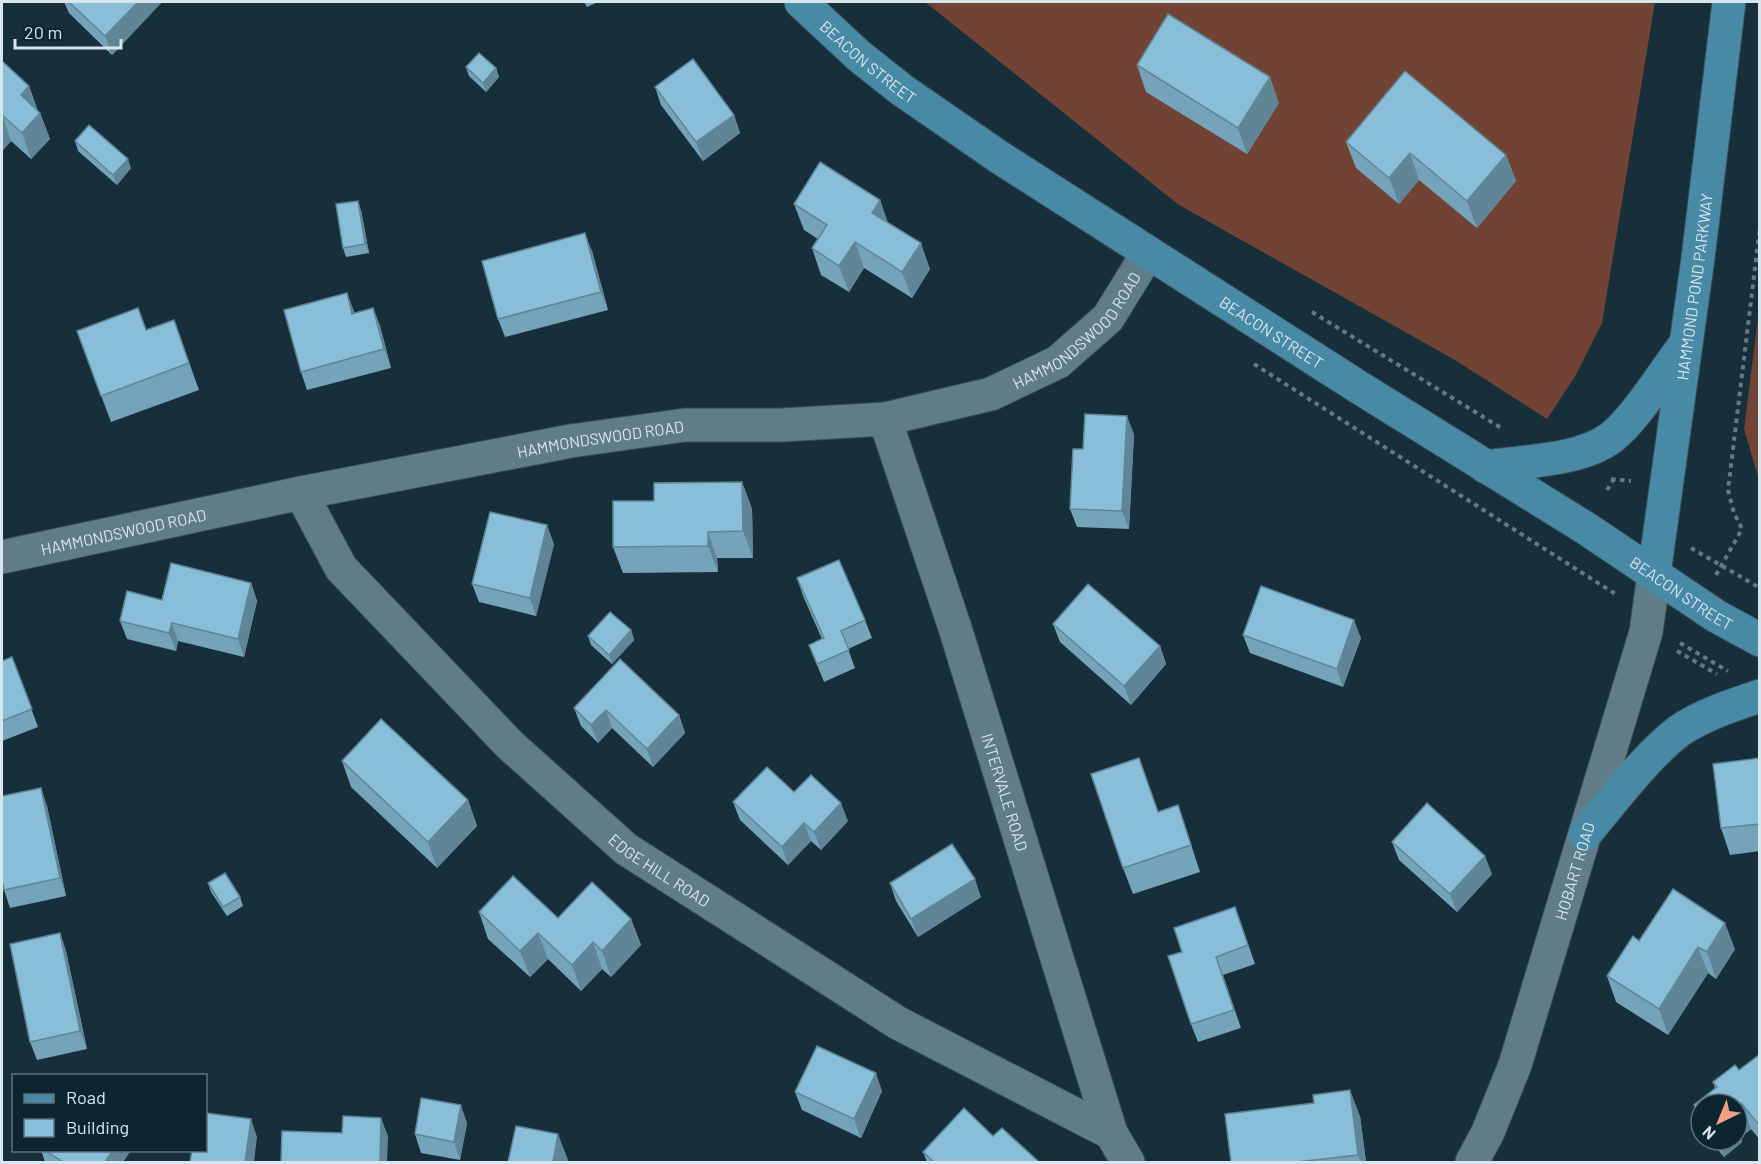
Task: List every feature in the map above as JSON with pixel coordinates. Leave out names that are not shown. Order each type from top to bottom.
[{"type":"main road","name":"BEACON STREET","points":[[801,2],[859,56],[902,90],[999,157],[1148,254],[1587,529],[1716,616],[1760,640]]},
{"type":"main road","name":"HAMMOND POND PARKWAY","points":[[1654,574],[1687,342],[1729,2]]},
{"type":"main road","points":[[1486,467],[1586,450],[1611,438],[1632,416],[1687,342]]},
{"type":"main road","points":[[1585,834],[1648,761],[1677,733],[1702,718],[1760,696]]},
{"type":"street","name":"HAMMONDSWOOD ROAD","points":[[2,557],[301,494],[571,441],[685,425],[782,425],[885,419],[991,394],[1058,362],[1108,318],[1148,254]]},
{"type":"street","name":"INTERVALE ROAD","points":[[885,419],[955,628],[1112,1133],[1128,1162]]},
{"type":"street","name":"EDGE HILL ROAD","points":[[301,494],[341,568],[510,745],[626,849],[898,1023],[1112,1133]]},
{"type":"street","name":"HOBART ROAD","points":[[1472,1162],[1488,1132],[1515,1065],[1646,632],[1654,574]]},
{"type":"path","points":[[1724,560],[1742,529],[1734,513],[1728,490],[1760,227]]},
{"type":"path","points":[[1494,422],[1545,458]]},
{"type":"path","points":[[1607,490],[1614,479]]},
{"type":"path","points":[[1659,529],[1760,588]]},
{"type":"path","points":[[1677,642],[1735,675]]},
{"type":"path","points":[[1692,660],[1700,646]]},
{"type":"path","points":[[1676,650],[1719,675]]},
{"type":"shaded area","points":[[925,2],[1655,2],[1602,323],[1576,375],[1547,419],[1455,360],[1179,205]]},
{"type":"shaded area","points":[[1759,310],[1760,480],[1744,429]]},
{"type":"building","points":[[69,2],[138,2],[105,36]]},
{"type":"building","points":[[1168,14],[1270,77],[1238,128],[1137,65]]},
{"type":"building","points":[[479,53],[496,68],[483,83],[466,67]]},
{"type":"building","points":[[693,59],[734,115],[696,142],[655,87]]},
{"type":"building","points":[[2,61],[29,86],[21,95],[40,113],[22,133],[2,115]]},
{"type":"building","points":[[1405,71],[1506,155],[1467,201],[1410,153],[1389,178],[1346,142]]},
{"type":"building","points":[[89,125],[128,159],[113,175],[75,141]]},
{"type":"building","points":[[820,162],[880,200],[872,213],[921,243],[902,272],[855,242],[839,266],[812,248],[827,225],[794,204]]},
{"type":"building","points":[[358,201],[365,244],[343,248],[336,204]]},
{"type":"building","points":[[585,233],[601,292],[498,319],[482,261]]},
{"type":"building","points":[[347,293],[352,314],[373,308],[384,349],[301,372],[284,310]]},
{"type":"building","points":[[138,308],[146,330],[174,320],[189,363],[101,396],[77,331]]},
{"type":"building","points":[[1085,414],[1127,416],[1122,511],[1070,509],[1073,449],[1083,449]]},
{"type":"building","points":[[742,482],[743,531],[708,532],[708,546],[613,547],[613,501],[654,501],[654,483]]},
{"type":"building","points":[[490,512],[547,525],[530,598],[472,584]]},
{"type":"building","points":[[839,560],[865,620],[841,631],[849,650],[817,664],[809,645],[824,638],[797,578]]},
{"type":"building","points":[[171,563],[251,583],[238,639],[172,623],[169,633],[120,621],[127,591],[162,600]]},
{"type":"building","points":[[1088,584],[1160,646],[1124,686],[1053,624]]},
{"type":"building","points":[[1261,586],[1354,620],[1337,669],[1243,635]]},
{"type":"building","points":[[610,612],[631,630],[609,655],[588,636]]},
{"type":"building","points":[[12,657],[32,709],[2,721],[2,661]]},
{"type":"building","points":[[620,659],[679,715],[647,749],[606,710],[591,725],[574,708]]},
{"type":"building","points":[[381,719],[468,800],[428,842],[342,761]]},
{"type":"building","points":[[1139,758],[1158,812],[1178,805],[1191,845],[1123,868],[1091,774]]},
{"type":"building","points":[[1760,758],[1760,824],[1721,828],[1713,764]]},
{"type":"building","points":[[767,767],[794,792],[811,775],[841,803],[814,832],[804,823],[782,847],[733,802]]},
{"type":"building","points":[[41,788],[60,878],[4,890],[2,796]]},
{"type":"building","points":[[1427,803],[1485,856],[1450,894],[1392,842]]},
{"type":"building","points":[[952,844],[975,879],[911,919],[890,883]]},
{"type":"building","points":[[225,873],[240,897],[223,907],[208,883]]},
{"type":"building","points":[[513,876],[558,918],[592,882],[631,919],[602,951],[593,942],[572,965],[538,933],[520,951],[479,912]]},
{"type":"building","points":[[1673,889],[1725,923],[1707,952],[1698,947],[1659,1009],[1607,976],[1633,936],[1639,941]]},
{"type":"building","points":[[1235,907],[1248,945],[1216,957],[1234,1010],[1191,1024],[1168,956],[1182,952],[1174,928]]},
{"type":"building","points":[[60,933],[80,1031],[30,1042],[10,944]]},
{"type":"building","points":[[817,1046],[876,1073],[854,1119],[795,1092]]},
{"type":"building","points":[[1759,1055],[1760,1126],[1749,1113],[1749,1092],[1711,1092],[1717,1087],[1713,1082],[1735,1065],[1739,1070]]},
{"type":"building","points":[[1350,1090],[1358,1155],[1297,1162],[1231,1162],[1225,1114],[1314,1103],[1313,1095]]},
{"type":"building","points":[[421,1098],[461,1105],[454,1142],[415,1134]]},
{"type":"building","points":[[964,1108],[993,1136],[1002,1128],[1039,1162],[934,1162],[923,1152]]},
{"type":"building","points":[[207,1113],[251,1119],[245,1162],[190,1162],[192,1152],[207,1152]]},
{"type":"building","points":[[343,1116],[381,1118],[380,1162],[281,1162],[282,1131],[342,1133]]},
{"type":"building","points":[[516,1126],[558,1134],[553,1162],[508,1162]]},
{"type":"building","points":[[48,1152],[112,1152],[105,1162],[63,1162]]}]
